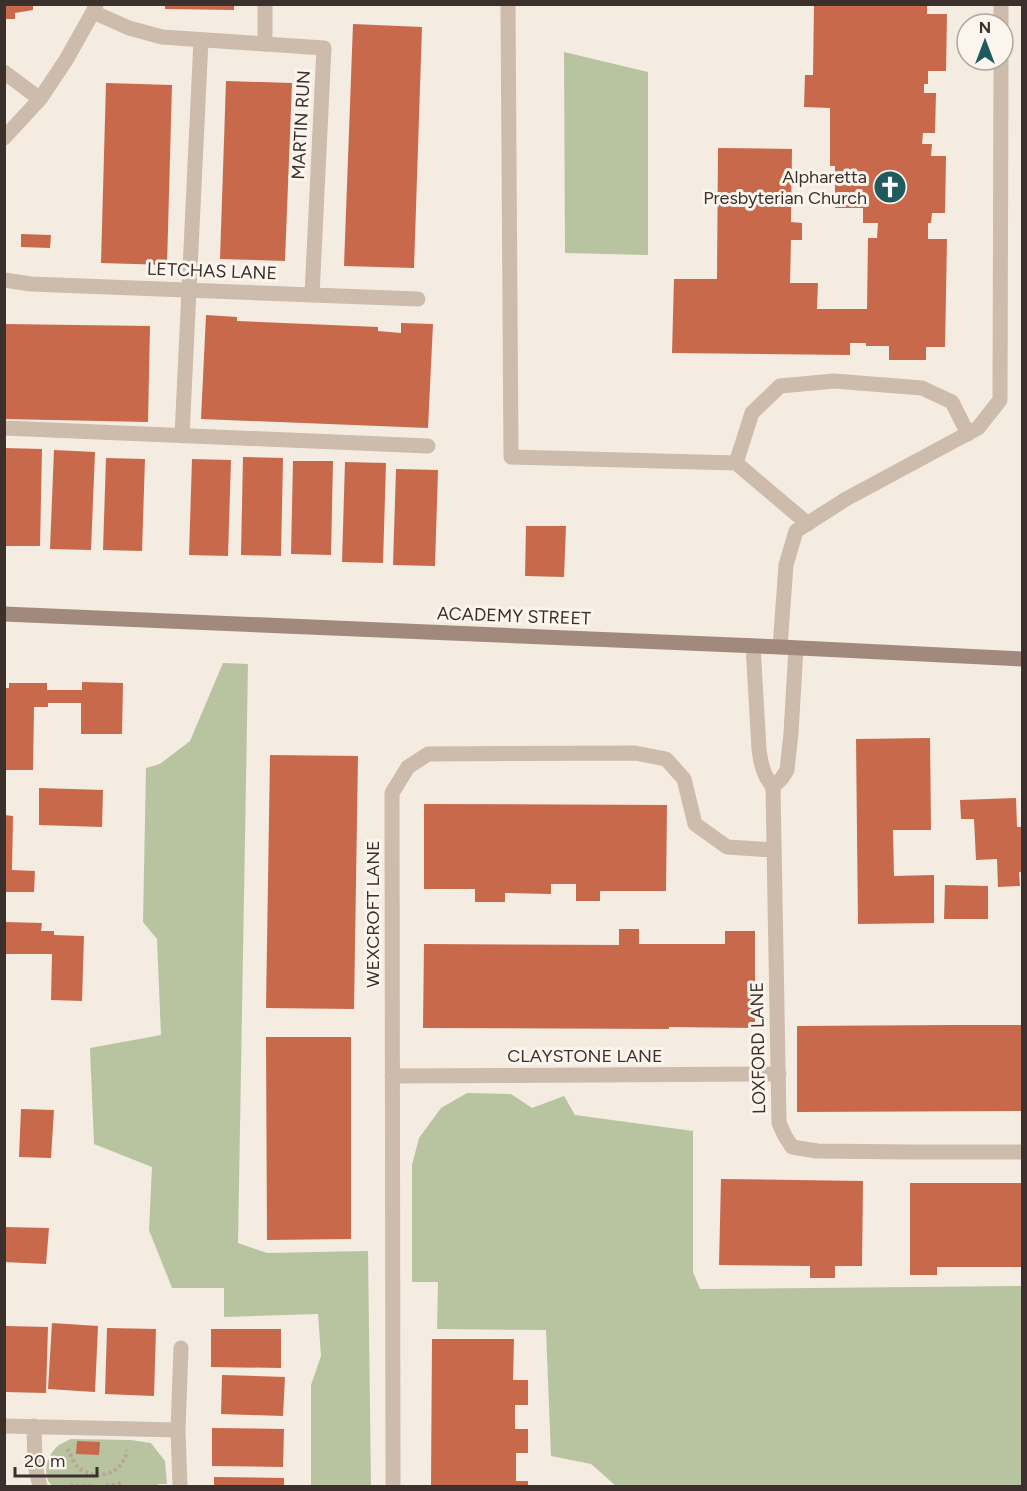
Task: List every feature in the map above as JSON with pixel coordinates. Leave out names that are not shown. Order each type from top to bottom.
[{"type":"street","points":[[265,4],[265,44]]},
{"type":"street","points":[[508,4],[511,457],[736,463],[808,524]]},
{"type":"street","points":[[4,138],[40,99],[66,60],[94,8]]},
{"type":"street","name":"MARTIN RUN","points":[[94,8],[129,28],[162,37],[324,48],[312,295]]},
{"type":"street","points":[[182,436],[201,40]]},
{"type":"street","points":[[4,72],[40,99]]},
{"type":"street","points":[[753,646],[761,765],[765,777],[773,787],[787,770],[791,733],[786,565],[796,531],[846,499],[978,428],[1000,400],[1001,72]]},
{"type":"street","name":"LETCHAS LANE","points":[[4,280],[31,284],[418,299]]},
{"type":"street","points":[[736,463],[752,413],[780,386],[834,381],[922,388],[952,402],[968,434]]},
{"type":"street","points":[[4,428],[428,446]]},
{"type":"street","name":"ACADEMY STREET","points":[[4,614],[1023,659]]},
{"type":"street","name":"WEXCROFT LANE","points":[[393,1486],[392,793],[408,767],[428,754],[635,753],[666,759],[684,779],[695,824],[727,847],[774,850]]},
{"type":"street","name":"LOXFORD LANE","points":[[773,787],[778,1123],[792,1147],[817,1151],[1023,1152]]},
{"type":"street","name":"CLAYSTONE LANE","points":[[392,1076],[778,1074]]},
{"type":"street","points":[[180,1486],[178,1430],[181,1348]]},
{"type":"street","points":[[4,1426],[178,1430]]},
{"type":"street","points":[[40,1486],[35,1466],[41,1427]]},
{"type":"path","points":[[41,1427],[71,1454],[78,1468],[97,1475],[112,1473],[126,1457],[125,1429]]},
{"type":"path","points":[[106,1486],[122,1484]]},
{"type":"path","points":[[70,1486],[94,1486]]},
{"type":"green space","points":[[564,52],[648,72],[648,255],[565,253]]},
{"type":"green space","points":[[223,663],[248,664],[238,1243],[267,1253],[368,1251],[371,1486],[311,1486],[311,1385],[321,1356],[318,1314],[224,1317],[224,1288],[172,1288],[149,1230],[152,1167],[94,1144],[90,1048],[161,1035],[157,939],[143,922],[146,768],[160,764],[190,741]]},
{"type":"green space","points":[[467,1093],[511,1094],[532,1108],[564,1096],[575,1115],[693,1131],[693,1272],[700,1289],[1022,1286],[1022,1486],[616,1486],[591,1464],[551,1456],[546,1330],[437,1329],[438,1282],[412,1282],[412,1165],[419,1138],[441,1108]]},
{"type":"green space","points":[[71,1439],[131,1440],[151,1443],[165,1461],[167,1484],[158,1484],[158,1486],[53,1486],[46,1474],[49,1458],[58,1446]]},
{"type":"building","points":[[4,4],[33,4],[33,10],[15,13],[15,19],[6,19]]},
{"type":"building","points":[[165,4],[234,4],[234,10],[165,9]]},
{"type":"building","name":"Alpharetta Presbyterian Church","points":[[814,4],[927,4],[927,14],[947,14],[946,71],[928,71],[928,84],[924,84],[924,93],[936,93],[935,133],[923,133],[922,144],[932,144],[931,156],[946,156],[945,213],[932,213],[931,223],[928,223],[928,239],[947,239],[945,347],[926,347],[926,360],[889,360],[889,346],[866,346],[866,343],[850,343],[850,355],[672,353],[674,279],[717,279],[718,148],[792,149],[791,222],[802,223],[802,240],[791,240],[790,283],[818,283],[817,309],[867,309],[868,238],[877,238],[878,223],[863,223],[863,208],[835,208],[835,166],[830,166],[830,108],[804,107],[805,75],[813,75]]},
{"type":"building","points":[[353,24],[422,27],[414,268],[344,266]]},
{"type":"building","points":[[226,81],[292,83],[285,261],[220,259]]},
{"type":"building","points":[[106,83],[172,85],[167,265],[101,263]]},
{"type":"building","points":[[21,234],[51,235],[50,248],[21,247]]},
{"type":"building","points":[[206,315],[237,317],[237,321],[378,327],[378,331],[401,333],[401,323],[433,324],[428,428],[201,419]]},
{"type":"building","points":[[4,324],[150,326],[148,422],[4,419]]},
{"type":"building","points":[[4,448],[42,449],[40,546],[4,546]]},
{"type":"building","points":[[54,450],[95,452],[91,550],[50,549]]},
{"type":"building","points":[[243,457],[283,458],[281,556],[241,555]]},
{"type":"building","points":[[106,458],[145,459],[142,551],[103,550]]},
{"type":"building","points":[[192,459],[231,460],[228,556],[189,555]]},
{"type":"building","points":[[293,461],[333,461],[331,555],[291,554]]},
{"type":"building","points":[[345,462],[386,463],[383,563],[342,562]]},
{"type":"building","points":[[396,469],[438,470],[435,566],[393,565]]},
{"type":"building","points":[[526,526],[566,526],[564,577],[525,576]]},
{"type":"building","points":[[82,682],[123,683],[122,734],[81,734],[81,703],[48,703],[48,707],[34,707],[33,770],[4,770],[4,688],[9,688],[9,683],[47,683],[47,690],[82,690]]},
{"type":"building","points":[[930,738],[931,830],[893,830],[894,876],[934,875],[934,923],[858,924],[856,739]]},
{"type":"building","points":[[270,755],[358,756],[354,1009],[266,1008]]},
{"type":"building","points":[[39,788],[103,790],[102,827],[39,825]]},
{"type":"building","points":[[1016,798],[1017,827],[1022,827],[1020,886],[998,887],[997,859],[976,860],[974,819],[961,819],[960,800]]},
{"type":"building","points":[[424,804],[667,805],[666,891],[600,891],[600,901],[576,901],[576,884],[551,884],[551,894],[505,893],[505,902],[475,902],[475,889],[424,889]]},
{"type":"building","points":[[4,815],[13,816],[12,870],[35,871],[34,892],[4,892]]},
{"type":"building","points":[[945,885],[988,886],[988,919],[944,919]]},
{"type":"building","points":[[5,922],[42,923],[41,931],[54,931],[54,935],[84,936],[82,1001],[51,1000],[52,954],[4,954]]},
{"type":"building","points":[[619,929],[639,929],[639,944],[725,944],[725,931],[755,931],[755,1028],[423,1028],[424,944],[619,945]]},
{"type":"building","points":[[1022,1025],[1022,1111],[797,1112],[797,1026]]},
{"type":"building","points":[[266,1037],[351,1037],[351,1239],[267,1240]]},
{"type":"building","points":[[21,1109],[54,1110],[51,1158],[19,1157]]},
{"type":"building","points":[[721,1179],[863,1181],[862,1266],[835,1266],[835,1278],[810,1278],[810,1266],[719,1265]]},
{"type":"building","points":[[910,1183],[1022,1183],[1022,1267],[937,1267],[937,1275],[910,1275]]},
{"type":"building","points":[[4,1227],[49,1228],[46,1264],[4,1262]]},
{"type":"building","points":[[52,1323],[98,1326],[95,1392],[48,1389]]},
{"type":"building","points":[[5,1326],[48,1327],[46,1393],[4,1392]]},
{"type":"building","points":[[107,1328],[156,1329],[154,1396],[105,1394]]},
{"type":"building","points":[[211,1329],[281,1329],[281,1368],[211,1367]]},
{"type":"building","points":[[432,1339],[514,1339],[513,1380],[528,1380],[528,1405],[515,1405],[515,1429],[528,1429],[528,1453],[516,1453],[516,1481],[528,1481],[528,1486],[431,1486]]},
{"type":"building","points":[[222,1375],[285,1377],[283,1416],[221,1414]]},
{"type":"building","points":[[212,1428],[284,1429],[283,1467],[212,1466]]},
{"type":"building","points":[[77,1441],[100,1442],[99,1455],[76,1454]]},
{"type":"building","points":[[214,1477],[284,1478],[284,1486],[214,1486]]},
{"type":"place","name":"Alpharetta Presbyterian Church","points":[[890,187]]}]
